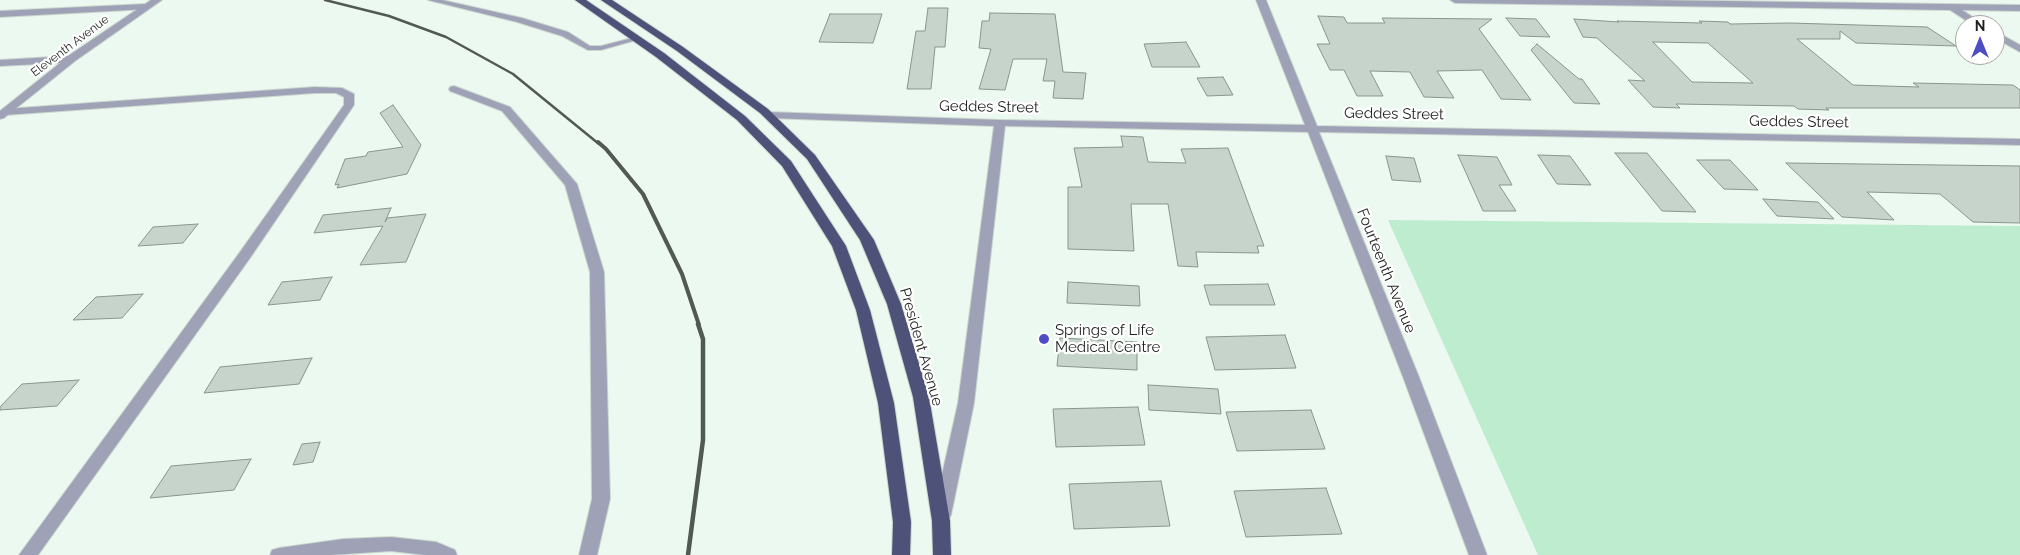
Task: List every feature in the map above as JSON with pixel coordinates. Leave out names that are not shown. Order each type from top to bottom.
[{"type":"highway","points":[[580,0],[636,39],[741,118],[787,164],[839,246],[863,310],[886,402],[902,522],[901,555]]},
{"type":"highway","name":"President Avenue","points":[[606,0],[680,48],[768,115],[811,158],[867,240],[894,304],[921,397],[941,520],[942,555]]},
{"type":"street","name":"Eleventh Avenue","points":[[2,114],[71,59],[145,7],[158,0]]},
{"type":"street","name":"Fourteenth Avenue","points":[[1261,0],[1411,377],[1478,555]]},
{"type":"street","points":[[1455,0],[2020,8]]},
{"type":"street","points":[[1940,0],[1964,15]]},
{"type":"street","points":[[0,14],[145,7]]},
{"type":"street","points":[[2005,40],[2020,50]]},
{"type":"street","points":[[0,63],[71,59]]},
{"type":"street","points":[[454,89],[506,109],[572,184],[597,272],[601,498],[588,555]]},
{"type":"street","points":[[2,114],[315,90],[338,90],[350,96],[349,105],[245,255],[28,555]]},
{"type":"street","name":"Geddes Street","points":[[768,115],[1000,123],[2020,142]]},
{"type":"street","points":[[941,520],[966,403],[1000,123]]},
{"type":"street","points":[[279,555],[343,546],[391,544],[436,549],[448,555]]},
{"type":"lane","points":[[432,0],[519,20],[565,34],[588,48],[602,48],[636,39]]},
{"type":"green space","points":[[1388,220],[2020,226],[2020,555],[1538,555]]},
{"type":"building","points":[[928,8],[948,8],[945,47],[935,47],[931,89],[907,89],[916,31],[925,31]]},
{"type":"building","points":[[990,13],[1055,14],[1063,72],[1086,73],[1083,99],[1053,98],[1055,81],[1043,81],[1047,59],[1013,59],[1005,90],[979,89],[991,49],[979,48],[982,21],[989,21]]},
{"type":"building","points":[[830,14],[882,14],[873,43],[819,42]]},
{"type":"building","points":[[1318,16],[1344,17],[1347,23],[1385,23],[1382,18],[1492,19],[1479,29],[1531,100],[1501,99],[1482,70],[1437,71],[1454,98],[1424,97],[1410,72],[1370,71],[1383,96],[1357,96],[1344,70],[1330,70],[1317,44],[1330,44]]},
{"type":"building","points":[[1506,18],[1536,19],[1550,37],[1520,36]]},
{"type":"building","points":[[1574,19],[1619,22],[1617,21],[1702,23],[1699,21],[1728,22],[1730,24],[1790,23],[1927,27],[1955,46],[1856,43],[1840,31],[1840,39],[1797,39],[1853,85],[1919,87],[1913,83],[2013,85],[2020,90],[2020,108],[1826,108],[1829,110],[1798,109],[1794,106],[1676,104],[1680,108],[1653,107],[1628,80],[1645,81],[1597,38],[1583,37]],"holes":[[[1653,42],[1708,43],[1753,83],[1692,82]]]},
{"type":"building","points":[[1186,42],[1200,67],[1152,67],[1144,44]]},
{"type":"building","points":[[1537,44],[1579,79],[1582,79],[1600,104],[1574,103],[1531,50]]},
{"type":"building","points":[[1223,77],[1233,95],[1207,96],[1197,78]]},
{"type":"building","points":[[393,105],[421,145],[407,174],[337,188],[339,184],[335,185],[345,159],[366,156],[368,152],[403,147],[380,113]]},
{"type":"building","points":[[1121,136],[1143,137],[1148,162],[1186,163],[1181,149],[1228,148],[1264,246],[1257,246],[1259,253],[1196,252],[1198,267],[1178,266],[1168,204],[1131,204],[1134,251],[1068,249],[1068,187],[1082,187],[1074,148],[1123,147]]},
{"type":"building","points":[[1615,153],[1647,153],[1696,212],[1662,211]]},
{"type":"building","points":[[1458,155],[1497,157],[1512,185],[1499,185],[1516,211],[1483,211]]},
{"type":"building","points":[[1538,155],[1570,156],[1591,185],[1557,184]]},
{"type":"building","points":[[1386,156],[1414,158],[1421,182],[1392,180]]},
{"type":"building","points":[[1697,160],[1730,160],[1758,190],[1724,189]]},
{"type":"building","points":[[1786,163],[2020,166],[2020,223],[1973,222],[1940,194],[1867,192],[1894,220],[1842,217]]},
{"type":"building","points":[[1763,199],[1818,202],[1834,219],[1777,216]]},
{"type":"building","points":[[391,208],[385,222],[387,218],[426,214],[406,262],[360,265],[383,226],[314,233],[323,215]]},
{"type":"building","points":[[198,224],[183,243],[138,246],[153,227]]},
{"type":"building","points":[[332,277],[320,300],[268,305],[282,282]]},
{"type":"building","points":[[1068,282],[1139,286],[1140,306],[1067,303]]},
{"type":"building","points":[[1268,284],[1275,305],[1210,305],[1204,285]]},
{"type":"building","points":[[143,294],[122,318],[73,320],[96,297]]},
{"type":"building","points":[[1285,335],[1296,368],[1215,370],[1206,337]]},
{"type":"building","points":[[1060,338],[1137,342],[1137,370],[1057,366]]},
{"type":"building","points":[[312,358],[299,384],[204,393],[220,367]]},
{"type":"building","points":[[79,380],[57,406],[0,410],[0,407],[22,384]]},
{"type":"building","points":[[1148,385],[1218,389],[1221,414],[1149,410]]},
{"type":"building","points":[[1138,407],[1145,445],[1056,447],[1053,409]]},
{"type":"building","points":[[1311,410],[1325,449],[1237,451],[1226,412]]},
{"type":"building","points":[[320,442],[313,462],[293,465],[302,444]]},
{"type":"building","points":[[251,459],[234,490],[150,498],[171,466]]},
{"type":"building","points":[[1161,481],[1170,526],[1074,529],[1069,484]]},
{"type":"building","points":[[1326,488],[1342,534],[1246,537],[1234,491]]},
{"type":"railway","points":[[325,0],[389,16],[446,37],[513,74],[599,144]]},
{"type":"railway","points":[[598,142],[643,194],[682,274],[699,325]]},
{"type":"railway","points":[[688,555],[703,440],[703,339],[698,324]]},
{"type":"place","name":"Springs of Life Medical Centre","points":[[1044,339]]}]
